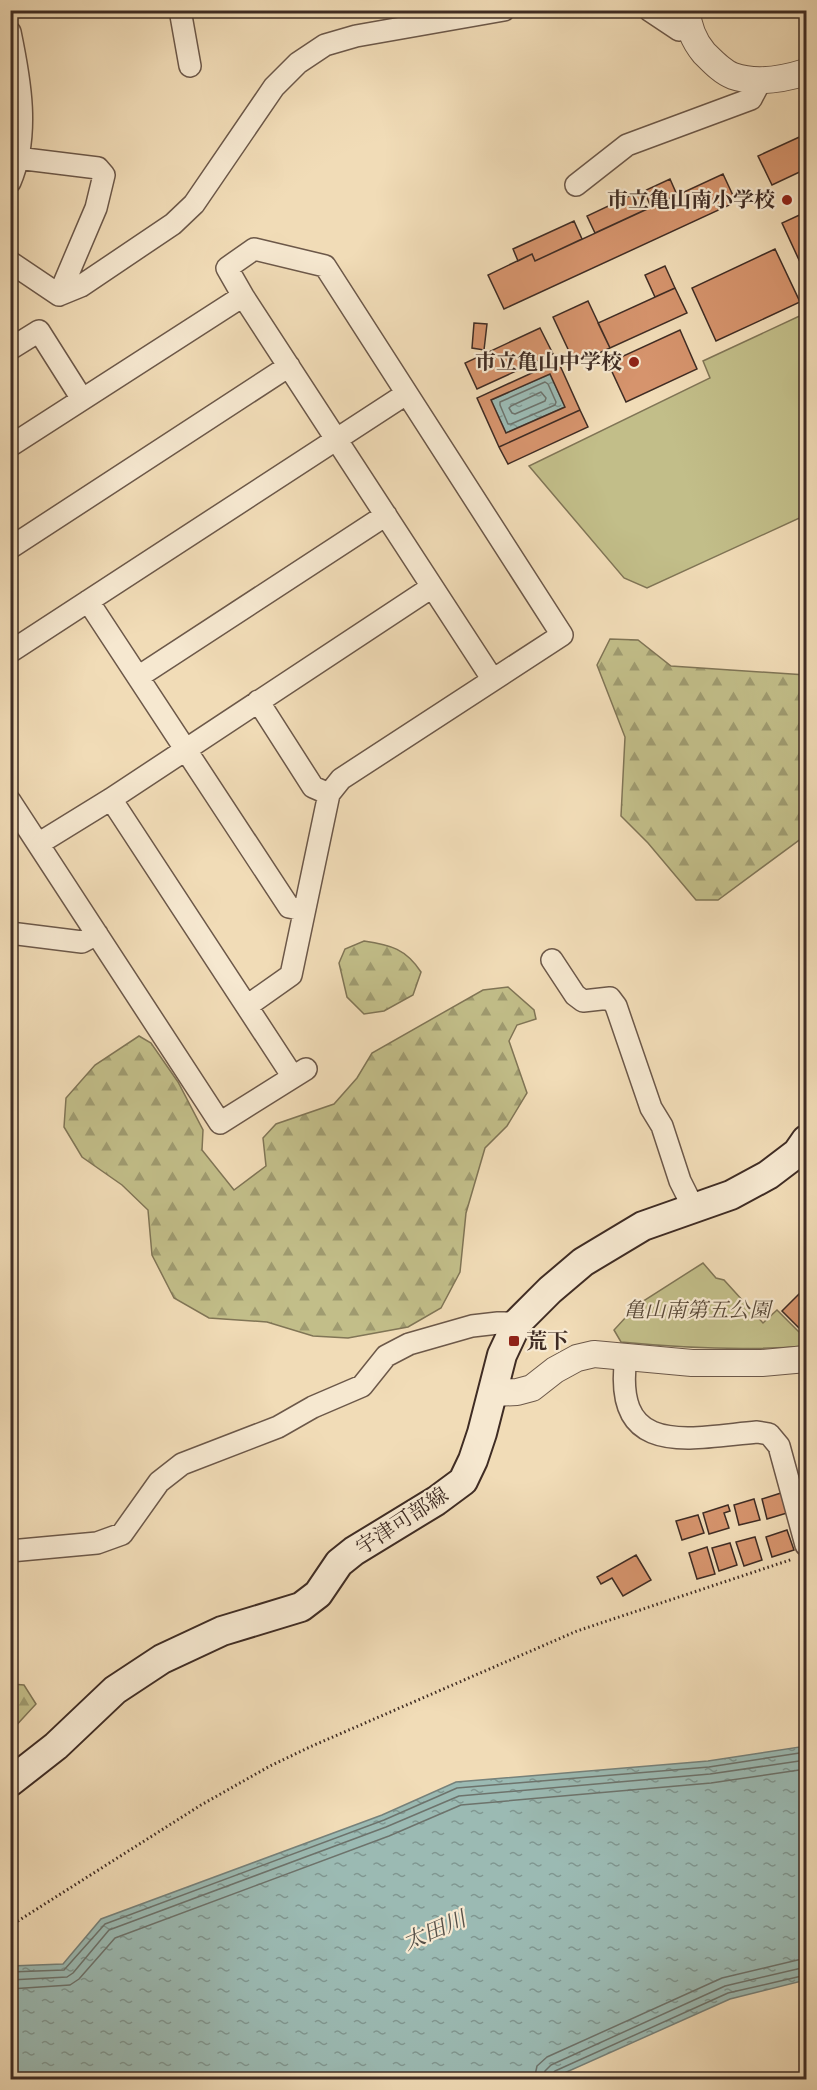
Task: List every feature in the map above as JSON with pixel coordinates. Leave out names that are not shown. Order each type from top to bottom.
[{"type":"main road","name":"宇津可部線","points":[[10,1782],[56,1746],[115,1690],[162,1659],[222,1631],[301,1607],[318,1594],[339,1563],[354,1551],[463,1481],[473,1460],[502,1355],[516,1323],[583,1262],[613,1243],[643,1226],[731,1195],[768,1175],[796,1153],[807,1140]]},
{"type":"street","points":[[180,10],[190,66]]},
{"type":"street","points":[[59,295],[81,286],[173,224],[194,204],[274,87],[298,63],[325,45],[356,36],[504,10]]},
{"type":"street","points":[[649,10],[679,30],[689,19],[698,46],[716,65],[733,76],[760,80],[788,78],[807,72]]},
{"type":"street","points":[[10,32],[17,64],[22,111],[17,158],[10,182]]},
{"type":"street","points":[[576,185],[627,145],[751,99],[760,80]]},
{"type":"street","points":[[17,158],[98,168],[104,176],[96,208],[59,295]]},
{"type":"street","points":[[247,1006],[291,975],[329,794],[341,779],[493,680],[562,635],[325,266],[254,249],[227,268],[493,680]]},
{"type":"street","points":[[10,262],[59,295]]},
{"type":"street","points":[[10,446],[243,296]]},
{"type":"street","points":[[10,349],[39,332],[81,399]]},
{"type":"street","points":[[10,548],[289,366]]},
{"type":"street","points":[[14,643],[88,601],[406,394]]},
{"type":"street","points":[[138,677],[386,515]]},
{"type":"street","points":[[38,844],[186,750],[432,586]]},
{"type":"street","points":[[88,601],[289,907],[304,910]]},
{"type":"street","points":[[258,701],[313,787],[329,794]]},
{"type":"street","points":[[10,801],[220,1123],[299,1073],[247,1006],[111,799]]},
{"type":"street","points":[[10,933],[81,942],[97,934]]},
{"type":"street","points":[[552,960],[575,995],[583,1001],[610,998],[616,1006],[651,1108],[662,1126],[680,1181],[694,1209]]},
{"type":"street","points":[[10,1551],[97,1544],[123,1534],[159,1482],[182,1464],[278,1427],[314,1407],[362,1386],[386,1356],[409,1344],[472,1326],[516,1323]]},
{"type":"street","points":[[493,1393],[517,1392],[532,1388],[555,1370],[577,1358],[594,1354],[692,1363],[762,1363],[807,1359]]},
{"type":"street","points":[[626,1357],[624,1376],[626,1394],[632,1416],[643,1428],[661,1437],[681,1439],[757,1432],[769,1434],[778,1446],[804,1551]]},
{"type":"path","points":[[10,1926],[201,1805],[270,1766],[312,1746],[577,1631],[804,1551]]},
{"type":"green space","points":[[806,313],[806,515],[647,588],[624,578],[529,466],[710,378],[703,361]]},
{"type":"green space","points":[[610,639],[638,640],[671,666],[806,675],[806,835],[718,900],[696,900],[648,843],[621,816],[625,737],[597,665]]},
{"type":"green space","points":[[364,941],[397,949],[410,958],[421,972],[413,995],[384,1011],[364,1014],[347,997],[339,963],[345,949]]},
{"type":"green space","points":[[508,987],[534,1010],[536,1019],[517,1025],[509,1041],[527,1093],[507,1126],[485,1148],[466,1213],[460,1272],[441,1308],[408,1327],[348,1338],[313,1336],[267,1322],[209,1318],[174,1298],[152,1255],[148,1210],[122,1185],[82,1157],[64,1127],[66,1098],[95,1065],[139,1036],[151,1043],[178,1082],[203,1130],[202,1150],[234,1190],[266,1166],[263,1138],[276,1124],[334,1104],[357,1078],[372,1053],[483,990]]},
{"type":"green space","name":"亀山南第五公園","points":[[703,1263],[716,1278],[724,1280],[763,1323],[777,1310],[806,1339],[806,1346],[714,1348],[621,1342],[614,1330],[637,1305]]},
{"type":"green space","points":[[11,1684],[24,1685],[36,1704],[11,1731]]},
{"type":"water","points":[[550,374],[565,407],[506,433],[491,400]]},
{"type":"water","name":"太田川","points":[[806,1746],[806,1980],[730,1999],[551,2079],[11,2079],[11,1966],[63,1964],[101,1919],[382,1815],[456,1782],[708,1761]]},
{"type":"building","points":[[806,134],[806,169],[772,185],[758,156]]},
{"type":"building","points":[[723,174],[736,202],[504,309],[488,275],[532,254],[535,261]]},
{"type":"building","points":[[670,179],[677,195],[651,207],[644,191]]},
{"type":"building","points":[[638,192],[647,209],[595,233],[587,216]]},
{"type":"building","points":[[806,212],[806,273],[805,273],[782,223]]},
{"type":"building","points":[[574,221],[582,239],[535,261],[532,254],[518,261],[513,249]]},
{"type":"building","points":[[775,249],[800,302],[716,341],[692,288]]},
{"type":"building","points":[[665,266],[675,288],[655,297],[645,275]]},
{"type":"building","points":[[675,288],[687,313],[610,348],[598,323]]},
{"type":"building","points":[[588,301],[610,348],[575,364],[553,317]]},
{"type":"building","points":[[474,323],[487,324],[484,350],[472,348]]},
{"type":"building","points":[[540,328],[553,354],[477,389],[465,363]]},
{"type":"building","points":[[680,330],[697,369],[626,402],[608,363]]},
{"type":"building","points":[[558,361],[580,410],[499,447],[477,398]],"holes":[[[550,374],[565,407],[506,433],[491,400]]]},
{"type":"building","points":[[580,410],[588,427],[508,464],[499,447]]},
{"type":"building","points":[[806,1287],[806,1335],[782,1311]]},
{"type":"building","points":[[781,1493],[787,1513],[767,1519],[762,1499]]},
{"type":"building","points":[[754,1499],[760,1520],[739,1525],[734,1505]]},
{"type":"building","points":[[728,1505],[730,1511],[724,1513],[729,1528],[709,1534],[703,1513]]},
{"type":"building","points":[[698,1515],[704,1533],[682,1540],[676,1521]]},
{"type":"building","points":[[787,1530],[794,1550],[772,1557],[766,1537]]},
{"type":"building","points":[[755,1537],[762,1560],[744,1566],[736,1542]]},
{"type":"building","points":[[730,1543],[737,1565],[719,1571],[712,1548]]},
{"type":"building","points":[[707,1547],[715,1574],[697,1579],[689,1553]]},
{"type":"building","points":[[636,1555],[651,1580],[623,1596],[612,1578],[601,1584],[597,1577]]},
{"type":"place","name":"市立亀山南小学校","points":[[787,200]]},
{"type":"place","name":"市立亀山中学校","points":[[634,362]]},
{"type":"place","name":"荒下","points":[[514,1341]]}]
